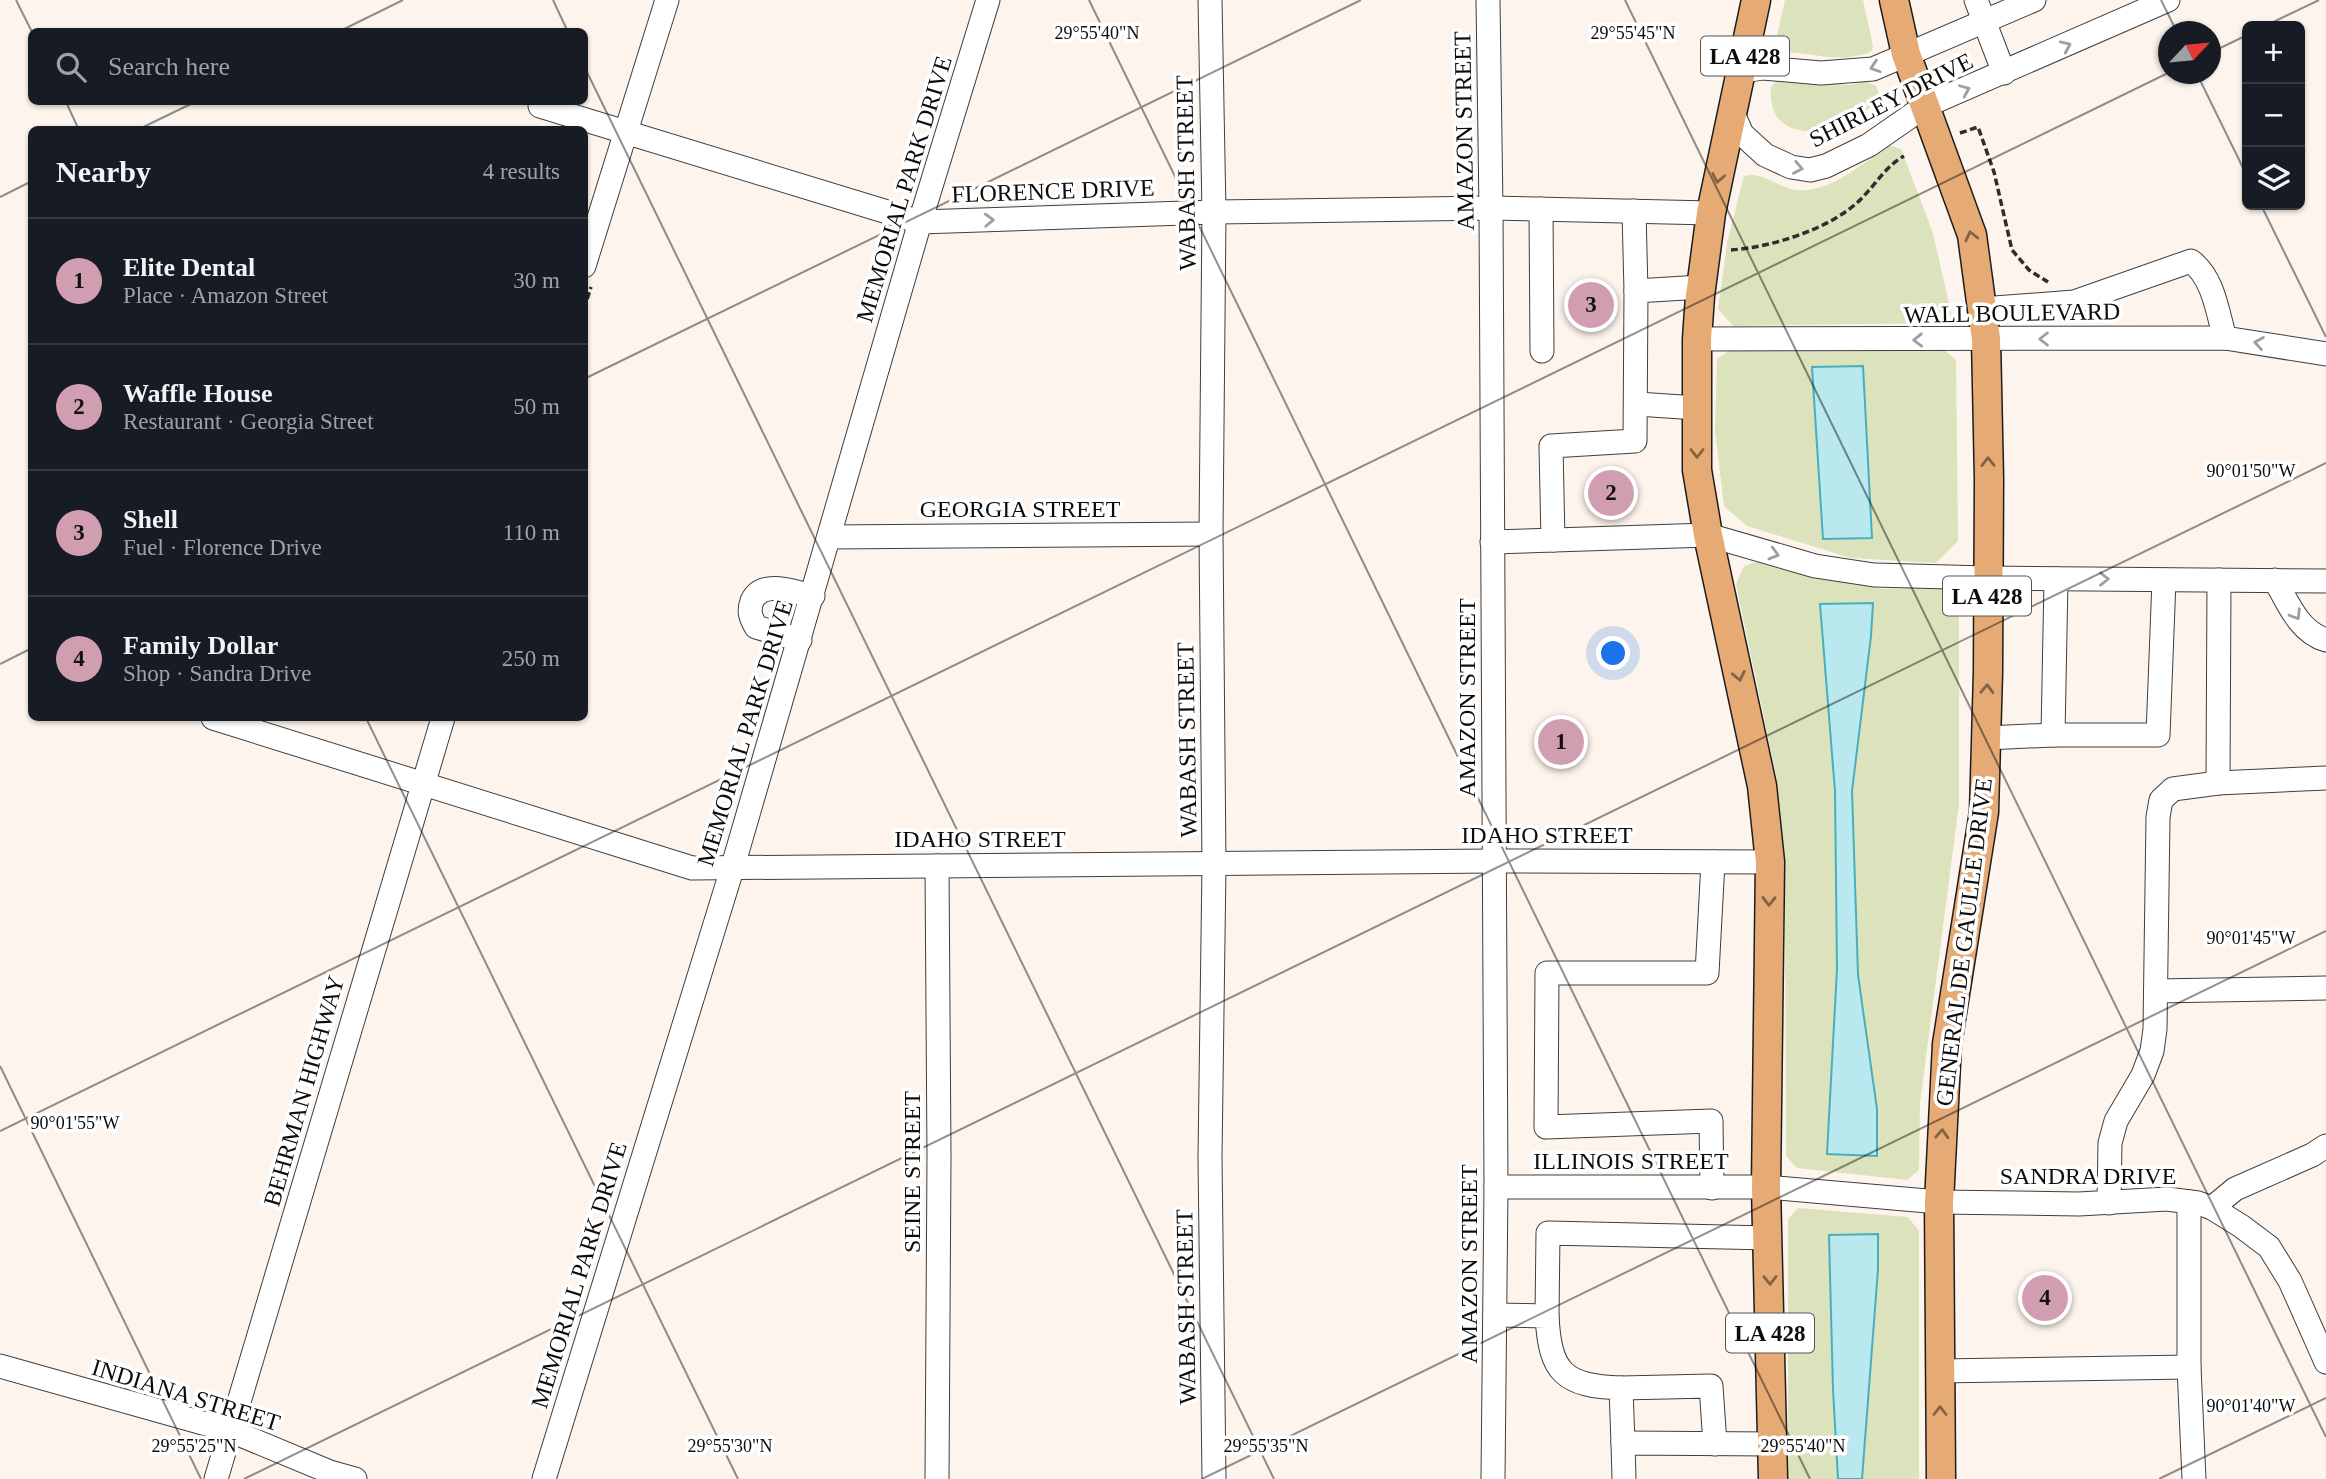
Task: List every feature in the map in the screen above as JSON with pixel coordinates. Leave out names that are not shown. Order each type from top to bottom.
[{"type":"main road","name":"LA 428","points":[[1756,0],[1711,213],[1701,287],[1697,339],[1697,470],[1708,535],[1762,786],[1770,862],[1766,1187],[1773,1479]]},
{"type":"main road","name":"GENERAL DE GAULLE DRIVE","points":[[1894,0],[1906,54],[1972,235],[1986,339],[1989,479],[1984,812],[1947,1044],[1939,1202],[1941,1479]]},
{"type":"street","points":[[588,253],[667,0]]},
{"type":"street","name":"MEMORIAL PARK DRIVE","points":[[544,1479],[733,866],[920,222],[988,0]]},
{"type":"street","name":"WABASH STREET","points":[[1210,0],[1214,212],[1211,534],[1214,865],[1210,1157],[1214,1479]]},
{"type":"street","name":"AMAZON STREET","points":[[1488,0],[1492,208],[1496,1187],[1493,1479]]},
{"type":"street","name":"SHIRLEY DRIVE","points":[[1742,71],[1763,68],[1850,73],[1873,69],[1906,54],[1979,11],[2034,0]]},
{"type":"street","name":"SHIRLEY DRIVE","points":[[1732,111],[1742,134],[1765,155],[1791,167],[1810,170],[1826,166],[1868,145],[1926,106],[2168,0]]},
{"type":"street","points":[[1979,11],[2004,73]]},
{"type":"street","name":"FLORENCE DRIVE","points":[[540,106],[920,222],[1214,212],[1492,208],[1711,213]]},
{"type":"street","points":[[1541,209],[1542,351]]},
{"type":"street","points":[[1553,540],[1551,446],[1635,441],[1637,404],[1634,211]]},
{"type":"street","points":[[1981,309],[2074,302],[2191,261],[2207,279],[2225,338]]},
{"type":"street","points":[[1636,291],[1701,287]]},
{"type":"street","name":"WALL BOULEVARD","points":[[1697,339],[2225,338],[2326,354]]},
{"type":"street","points":[[1637,404],[1697,408]]},
{"type":"street","name":"GEORGIA STREET","points":[[830,537],[1211,534]]},
{"type":"street","points":[[1492,542],[1708,535],[1815,566],[1874,575],[2326,581]]},
{"type":"street","points":[[2053,735],[2056,579]]},
{"type":"street","points":[[1986,738],[2158,735],[2164,580]]},
{"type":"street","points":[[2218,783],[2220,580]]},
{"type":"street","points":[[2275,580],[2300,623],[2317,637],[2326,640]]},
{"type":"street","points":[[800,640],[756,627],[750,617],[750,606],[755,595],[764,589],[813,596]]},
{"type":"street","name":"IDAHO STREET","points":[[222,721],[692,867],[1494,861],[1770,862]]},
{"type":"street","name":"BEHRMAN HIGHWAY","points":[[216,1479],[442,721]]},
{"type":"street","points":[[2109,1203],[2110,1143],[2116,1121],[2143,1075],[2152,1051],[2155,1029],[2158,817],[2161,800],[2173,789],[2218,783],[2326,778]]},
{"type":"street","points":[[1712,1188],[1712,1121],[1546,1127],[1546,1114],[1548,973],[1707,973],[1713,862]]},
{"type":"street","name":"SEINE STREET","points":[[937,866],[937,1479]]},
{"type":"street","points":[[2156,991],[2326,988]]},
{"type":"street","points":[[2212,1208],[2235,1189],[2312,1155],[2326,1146]]},
{"type":"street","name":"ILLINOIS STREET","points":[[1496,1187],[1766,1187]]},
{"type":"street","name":"SANDRA DRIVE","points":[[1766,1187],[1939,1202],[2079,1205],[2167,1199],[2212,1208],[2269,1247],[2290,1281],[2326,1362]]},
{"type":"street","points":[[2189,1202],[2189,1367],[2194,1479]]},
{"type":"street","points":[[1715,1444],[1711,1386],[1594,1387],[1569,1377],[1557,1367],[1549,1346],[1548,1233],[1769,1238]]},
{"type":"street","points":[[1495,1315],[1547,1316]]},
{"type":"street","name":"INDIANA STREET","points":[[0,1366],[231,1431],[330,1472],[355,1479]]},
{"type":"street","points":[[1940,1371],[2189,1367]]},
{"type":"street","points":[[1621,1388],[1624,1479]]},
{"type":"street","points":[[1623,1443],[1772,1444]]},
{"type":"path","points":[[1939,141],[1978,127],[1994,172],[2012,250],[2029,270],[2074,302]]},
{"type":"path","points":[[1728,250],[1760,248],[1839,216],[1860,200],[1893,162],[1904,156]]},
{"type":"green space","points":[[1785,0],[1863,0],[1873,46],[1871,52],[1858,56],[1835,57],[1778,52],[1774,49]]},
{"type":"green space","points":[[1779,79],[1849,85],[1865,81],[1876,86],[1880,96],[1852,120],[1814,131],[1796,129],[1782,122],[1773,108],[1771,87]]},
{"type":"green space","points":[[1889,145],[1901,149],[1933,233],[1952,317],[1945,323],[1733,326],[1718,309],[1727,243],[1744,176],[1758,176],[1789,189],[1808,190],[1834,182]]},
{"type":"green space","points":[[1736,346],[1942,348],[1956,360],[1958,541],[1936,563],[1851,558],[1747,526],[1724,506],[1715,431],[1717,359]],"holes":[[[1813,367],[1863,367],[1871,538],[1823,539]]]},
{"type":"green space","points":[[1758,561],[1818,578],[1883,589],[1950,587],[1959,595],[1959,804],[1920,1103],[1919,1170],[1907,1180],[1797,1168],[1786,1156],[1785,880],[1776,775],[1736,584],[1744,566]],"holes":[[[1873,603],[1852,791],[1858,975],[1877,1109],[1877,1155],[1837,969],[1835,791],[1820,604]]]},
{"type":"green space","points":[[1798,1208],[1908,1217],[1919,1231],[1919,1479],[1862,1479],[1878,1269],[1877,1234],[1829,1235],[1838,1479],[1788,1479],[1788,1219]]},
{"type":"water","points":[[1863,366],[1872,538],[1823,539],[1812,367]]},
{"type":"water","points":[[1873,603],[1852,791],[1858,975],[1877,1109],[1877,1156],[1827,1154],[1837,969],[1835,791],[1820,604]]},
{"type":"water","points":[[1878,1234],[1878,1269],[1862,1479],[1838,1479],[1829,1235]]},
{"type":"place","name":"Shell","points":[[1591,305]]},
{"type":"place","name":"Waffle House","points":[[1611,493]]},
{"type":"place","name":"Elite Dental","points":[[1561,742]]},
{"type":"place","name":"Family Dollar","points":[[2045,1298]]}]
